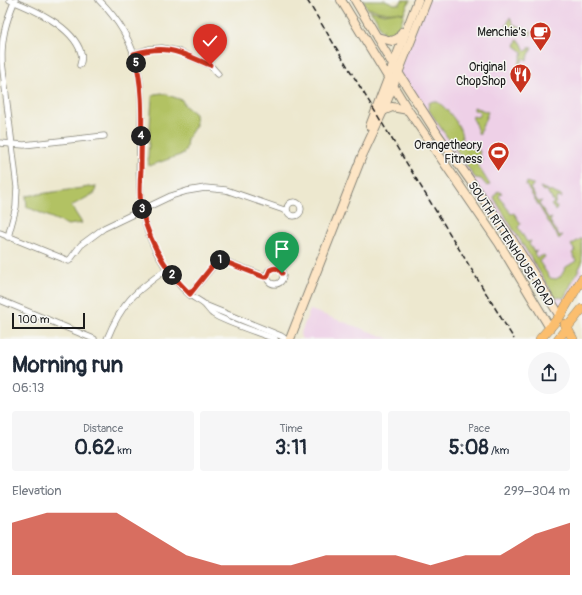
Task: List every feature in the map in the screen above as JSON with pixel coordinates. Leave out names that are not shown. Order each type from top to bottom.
[{"type":"main road","name":"SOUTH RITTENHOUSE ROAD","points":[[341,0],[408,110],[499,243],[558,339]]},
{"type":"main road","name":"SOUTH RITTENHOUSE ROAD","points":[[355,0],[392,63],[438,135],[511,238],[574,339]]},
{"type":"main road","points":[[362,156],[366,137],[392,63],[418,0]]},
{"type":"main road","points":[[290,339],[362,156],[383,111],[426,0]]},
{"type":"main road","points":[[377,37],[386,40],[394,40],[400,36],[410,21]]},
{"type":"main road","points":[[383,111],[392,107],[408,110]]},
{"type":"main road","points":[[540,339],[560,316],[582,280]]},
{"type":"main road","points":[[558,339],[582,309]]},
{"type":"street","points":[[99,0],[118,23],[134,54],[139,71],[142,95],[140,185],[142,210],[149,234],[167,270],[190,294],[214,314],[275,339]]},
{"type":"street","points":[[8,237],[16,208],[17,187],[1,62],[5,25],[13,1],[40,13],[66,32],[81,53],[80,65]]},
{"type":"street","points":[[134,54],[149,49],[162,48],[177,51],[210,65],[218,74]]},
{"type":"street","points":[[0,143],[12,145],[104,136]]},
{"type":"street","points":[[0,233],[69,261],[81,245],[104,228],[171,196],[205,188],[235,192],[287,211]]},
{"type":"street","points":[[190,294],[218,259],[267,277]]},
{"type":"street","points":[[107,339],[115,319],[132,294],[167,270]]},
{"type":"street","points":[[0,300],[94,339]]},
{"type":"street","points":[[205,305],[285,339]]},
{"type":"shaded area","points":[[426,0],[582,0],[582,279],[560,316],[398,72]]},
{"type":"shaded area","points":[[310,310],[390,339],[302,339],[300,335]]},
{"type":"green space","points":[[363,0],[385,0],[394,4],[400,4],[402,0],[410,0],[404,13],[381,12],[368,9]]},
{"type":"green space","points":[[369,10],[384,14],[397,12],[404,14],[397,35],[390,37],[386,36],[382,31],[385,29],[381,30],[376,18]]},
{"type":"green space","points":[[510,17],[513,24],[532,32],[531,35],[511,27],[509,29],[506,28]]},
{"type":"green space","points":[[517,40],[521,42],[525,51],[530,49],[529,47],[532,48],[527,60],[523,58],[520,67],[518,66],[523,52],[515,46]]},
{"type":"green space","points":[[162,93],[182,100],[185,106],[195,114],[196,125],[187,139],[186,148],[183,154],[149,166],[148,157],[152,98],[155,94]]},
{"type":"green space","points":[[433,101],[444,107],[456,121],[461,131],[463,145],[469,144],[470,147],[480,151],[479,155],[482,159],[477,164],[490,185],[487,186],[481,179],[475,178],[430,112],[428,108],[429,103]]},
{"type":"green space","points":[[474,107],[488,112],[479,135],[472,116],[478,117],[480,112],[474,110]]},
{"type":"green space","points":[[527,182],[534,185],[530,188],[538,202],[542,201],[539,204],[549,219],[552,218],[550,221],[559,236],[563,235],[559,239],[526,185]]},
{"type":"green space","points":[[96,186],[95,193],[71,206],[82,223],[68,225],[27,207],[26,196]]},
{"type":"green space","points":[[540,187],[562,196],[561,198],[557,197],[554,206],[557,207],[556,211],[551,205],[554,202],[546,190],[543,191]]},
{"type":"green space","points":[[498,191],[502,193],[499,196],[511,214],[514,213],[521,224],[518,227],[527,242],[531,241],[529,244],[534,252],[537,251],[534,253],[537,258],[544,255],[545,257],[539,261],[550,278],[556,279],[561,276],[566,267],[576,261],[572,253],[575,251],[571,245],[582,238],[582,263],[564,298],[555,297],[494,198]]},
{"type":"railway","points":[[307,0],[514,339]]},
{"type":"place","name":"Menchie's","points":[[541,52]]},
{"type":"place","name":"Original ChopShop","points":[[521,94]]},
{"type":"place","name":"Orangetheory Fitness","points":[[498,172]]},
{"type":"route","points":[[210,65],[177,51],[162,48],[149,49],[134,54],[139,71],[142,95],[140,185],[142,210],[149,234],[167,270],[190,294],[218,259],[264,277],[267,277],[268,272],[274,268],[279,269],[282,273]]}]
